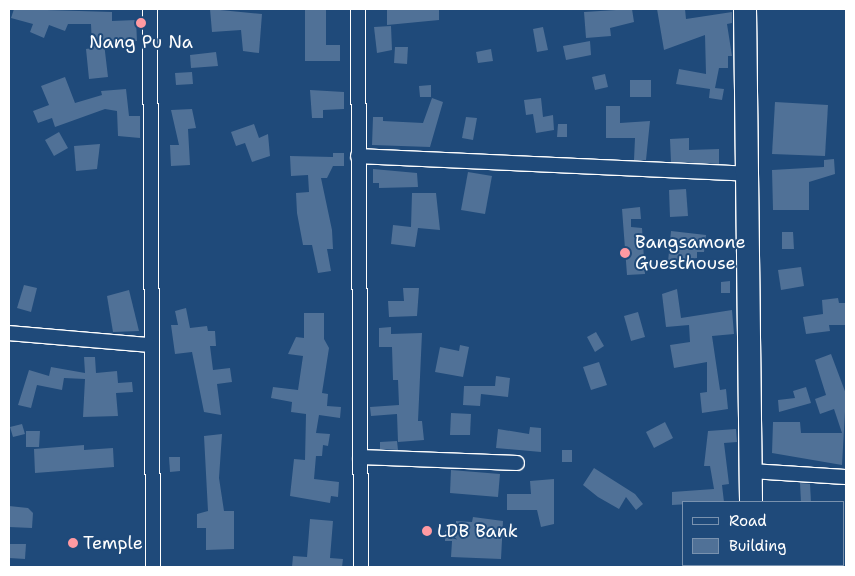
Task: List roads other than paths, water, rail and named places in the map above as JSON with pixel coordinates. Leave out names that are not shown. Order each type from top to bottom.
[{"type":"highway","points":[[745,9],[751,501]]},
{"type":"street","points":[[150,9],[149,345],[153,567]]},
{"type":"street","points":[[358,9],[361,567]]},
{"type":"street","points":[[358,156],[747,174]]},
{"type":"street","points":[[9,334],[149,345]]},
{"type":"street","points":[[360,457],[516,462]]},
{"type":"street","points":[[750,471],[846,478]]},
{"type":"place","name":"Nang Pu Na","points":[[141,23]]},
{"type":"place","name":"Bangsamone Guesthouse","points":[[625,253]]},
{"type":"place","name":"LDB Bank","points":[[427,531]]},
{"type":"place","name":"Temple","points":[[73,543]]}]
